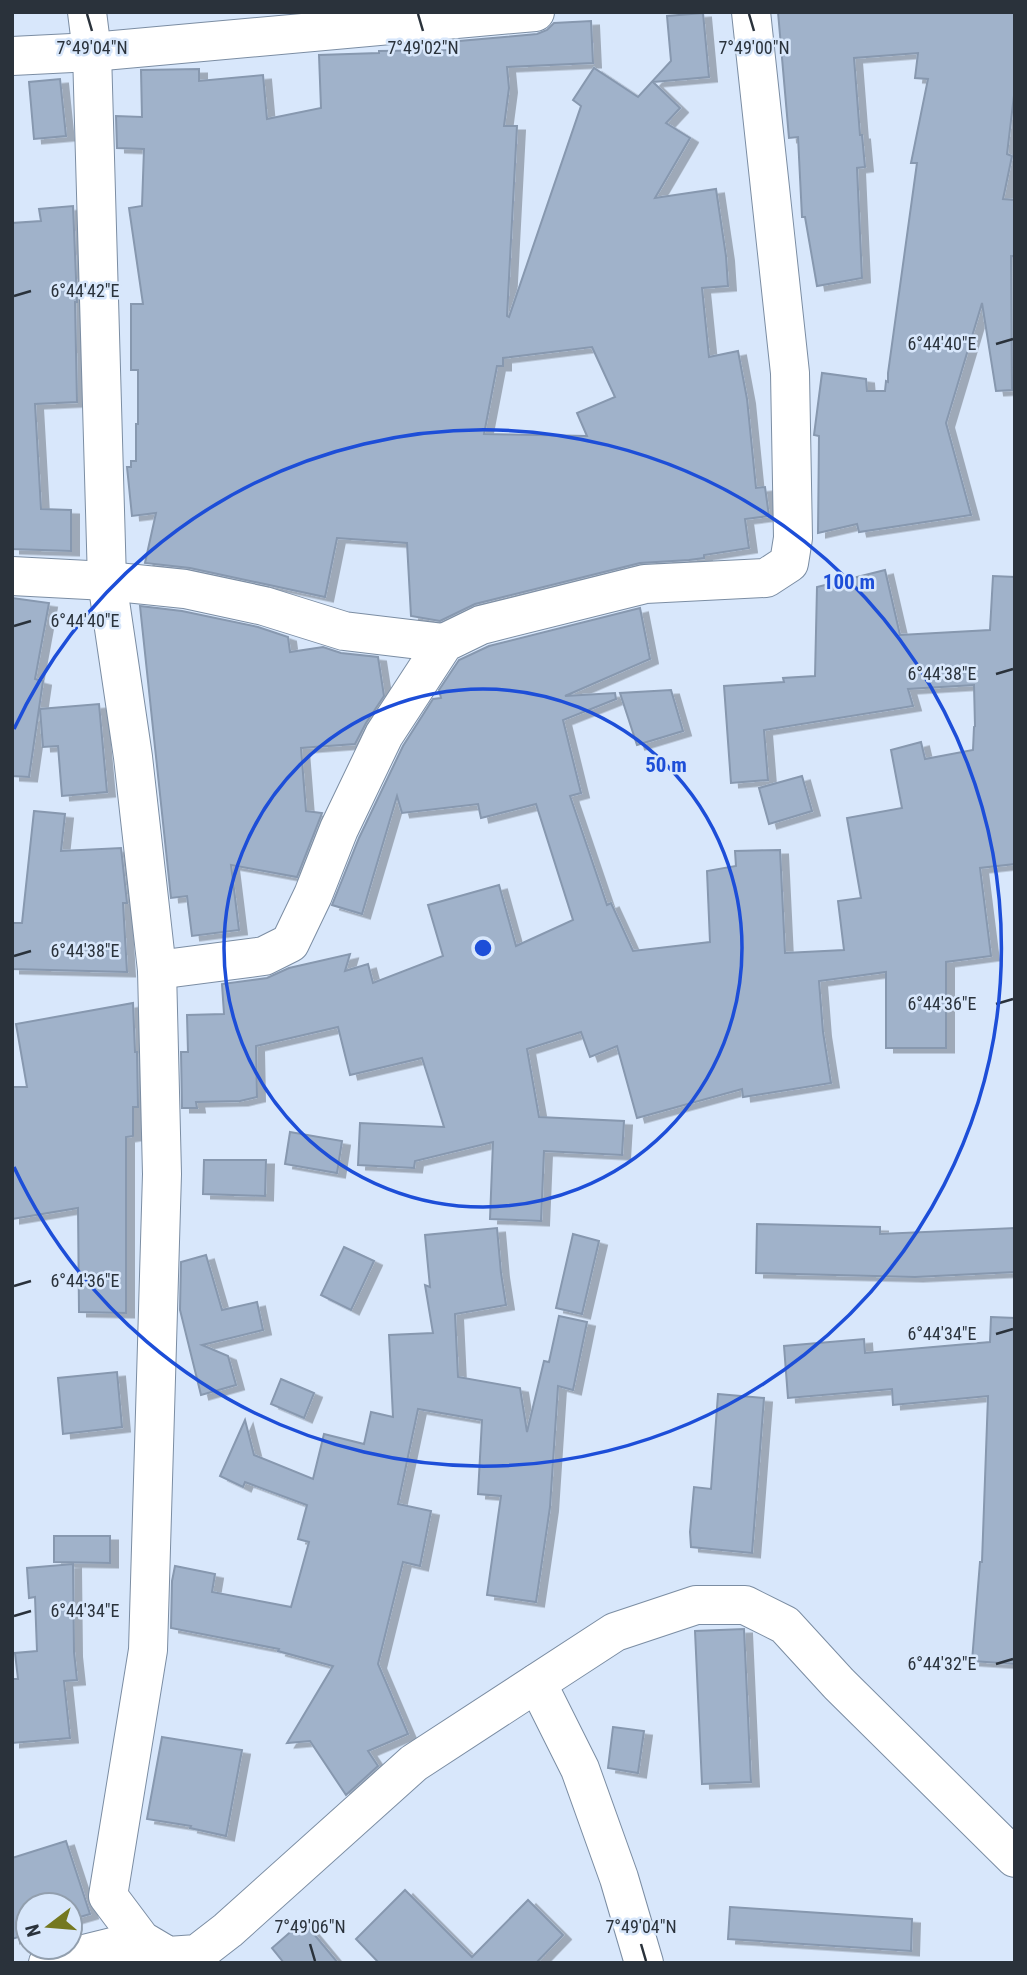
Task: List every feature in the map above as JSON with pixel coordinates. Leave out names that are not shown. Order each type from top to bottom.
[{"type":"street","points":[[87,12],[92,52],[107,581],[134,757],[158,970],[162,1174],[148,1650],[108,1896],[138,1952]]},
{"type":"street","points":[[12,56],[92,52],[536,12]]},
{"type":"street","points":[[158,970],[264,956],[290,943],[313,895],[339,829],[384,735],[444,643],[481,625],[645,584],[766,578],[789,563],[793,538],[790,373],[751,12]]},
{"type":"street","points":[[12,576],[107,581],[185,589],[264,606],[344,631],[444,643]]},
{"type":"street","points":[[48,1963],[138,1952],[168,1956],[197,1954],[228,1930],[414,1763],[615,1632],[696,1605],[745,1605],[785,1625],[839,1684],[1015,1858]]},
{"type":"street","points":[[537,1683],[580,1769],[619,1878],[644,1963]]},
{"type":"building","points":[[778,12],[1015,12],[1015,87],[1007,154],[1012,156],[1003,199],[1015,200],[1015,256],[1011,256],[1012,390],[996,391],[982,303],[946,423],[971,515],[859,532],[857,524],[818,533],[819,436],[814,435],[822,373],[866,379],[867,391],[885,391],[917,163],[911,163],[928,79],[915,78],[918,53],[854,58],[865,167],[857,168],[862,278],[817,286],[805,217],[802,217],[798,137],[789,138]]},
{"type":"building","points":[[703,13],[709,77],[653,82],[680,108],[666,123],[690,138],[655,198],[716,189],[728,286],[702,288],[709,357],[738,351],[747,399],[756,488],[765,487],[769,516],[745,519],[749,548],[704,555],[704,558],[640,563],[475,604],[440,621],[411,616],[407,543],[337,538],[325,597],[190,568],[145,563],[156,513],[132,516],[127,467],[131,467],[131,461],[136,461],[138,424],[138,370],[131,370],[131,304],[143,304],[129,208],[142,206],[144,149],[117,148],[116,116],[142,117],[141,70],[199,69],[199,81],[263,75],[267,119],[321,108],[319,55],[449,50],[448,42],[537,34],[554,23],[591,21],[593,63],[507,67],[509,88],[504,126],[517,126],[509,317],[581,106],[573,100],[594,68],[638,97],[671,61],[667,16]],"holes":[[[592,347],[615,397],[577,413],[587,436],[484,434],[497,366],[503,366],[503,358]]]},
{"type":"building","points":[[60,79],[66,136],[34,139],[29,82]]},
{"type":"building","points":[[73,206],[77,402],[35,404],[41,509],[71,510],[71,551],[12,549],[12,223],[41,221],[39,209]]},
{"type":"building","points":[[885,570],[900,635],[990,630],[993,576],[1015,577],[1015,864],[980,868],[991,956],[946,962],[946,1048],[886,1048],[886,972],[819,981],[831,1083],[743,1097],[742,1089],[637,1118],[617,1046],[590,1057],[581,1032],[527,1049],[539,1117],[624,1121],[622,1155],[544,1151],[541,1221],[490,1219],[493,1142],[415,1161],[414,1168],[358,1165],[360,1123],[444,1127],[422,1058],[350,1075],[338,1027],[256,1046],[257,1097],[240,1101],[196,1102],[197,1108],[182,1108],[181,1052],[188,1052],[187,1015],[224,1014],[222,984],[267,978],[289,968],[350,954],[345,971],[368,964],[373,983],[443,956],[428,905],[499,885],[516,946],[573,920],[536,804],[481,818],[478,804],[402,813],[397,796],[362,914],[332,905],[359,838],[403,746],[433,699],[441,698],[439,690],[459,660],[489,646],[640,608],[650,659],[565,696],[615,693],[616,699],[563,720],[581,793],[570,796],[607,905],[611,903],[633,951],[710,942],[707,871],[736,866],[735,851],[780,850],[785,953],[844,950],[838,901],[861,898],[847,818],[902,808],[891,750],[921,742],[925,759],[973,750],[974,685],[908,689],[913,706],[764,730],[768,780],[731,783],[724,686],[784,682],[783,678],[815,676],[817,587]]},
{"type":"building","points":[[12,598],[49,603],[35,679],[43,681],[29,777],[12,776]]},
{"type":"building","points":[[140,606],[182,611],[258,627],[288,637],[290,652],[323,647],[341,653],[378,657],[384,696],[355,744],[301,748],[306,811],[322,813],[297,877],[231,865],[239,930],[192,936],[187,896],[171,898]]},
{"type":"building","points":[[671,690],[683,731],[637,745],[620,693]]},
{"type":"building","points":[[99,704],[107,792],[62,796],[58,746],[43,747],[40,709]]},
{"type":"building","points":[[802,776],[812,811],[769,824],[759,788]]},
{"type":"building","points":[[34,811],[65,814],[61,851],[121,848],[127,903],[123,903],[127,972],[12,969],[12,923],[22,923]]},
{"type":"building","points":[[133,1003],[138,1107],[133,1107],[133,1136],[126,1137],[126,1313],[79,1312],[78,1208],[12,1219],[12,1087],[27,1087],[16,1024]]},
{"type":"building","points":[[290,1132],[342,1141],[337,1173],[285,1164]]},
{"type":"building","points":[[204,1160],[266,1160],[265,1196],[203,1194]]},
{"type":"building","points":[[757,1224],[880,1227],[880,1234],[1015,1228],[1015,1272],[915,1277],[756,1273]]},
{"type":"building","points":[[497,1228],[506,1305],[455,1314],[458,1377],[520,1388],[527,1432],[544,1361],[549,1362],[559,1316],[587,1322],[573,1390],[558,1386],[550,1507],[536,1602],[487,1595],[501,1496],[478,1494],[482,1420],[418,1409],[398,1504],[431,1511],[420,1566],[403,1562],[378,1664],[408,1734],[368,1751],[378,1766],[346,1795],[310,1741],[287,1743],[333,1666],[278,1651],[279,1649],[171,1628],[175,1566],[215,1574],[212,1592],[291,1607],[309,1542],[298,1539],[307,1505],[245,1482],[243,1487],[220,1476],[245,1420],[254,1455],[313,1479],[324,1434],[364,1444],[371,1412],[393,1417],[389,1335],[433,1333],[425,1285],[430,1287],[425,1235]]},
{"type":"building","points":[[573,1234],[599,1241],[582,1314],[556,1308]]},
{"type":"building","points":[[344,1247],[374,1261],[351,1310],[321,1295]]},
{"type":"building","points":[[206,1255],[222,1310],[257,1302],[263,1330],[202,1345],[228,1356],[236,1385],[201,1395],[180,1310],[181,1262]]},
{"type":"building","points":[[991,1317],[1015,1318],[1015,1664],[972,1661],[982,1562],[988,1396],[893,1405],[892,1389],[788,1398],[784,1346],[864,1339],[865,1353],[990,1342]]},
{"type":"building","points":[[117,1372],[122,1427],[63,1434],[58,1378]]},
{"type":"building","points":[[281,1379],[314,1393],[304,1418],[271,1404]]},
{"type":"building","points":[[718,1394],[764,1398],[752,1553],[691,1547],[694,1487],[711,1489]]},
{"type":"building","points":[[54,1536],[110,1536],[110,1563],[54,1562]]},
{"type":"building","points":[[73,1564],[77,1680],[64,1681],[70,1738],[12,1743],[12,1679],[18,1679],[15,1653],[37,1651],[35,1597],[29,1598],[27,1568]]},
{"type":"building","points":[[744,1629],[751,1782],[702,1784],[695,1631]]},
{"type":"building","points":[[613,1727],[644,1731],[638,1773],[608,1768]]},
{"type":"building","points":[[162,1737],[242,1750],[226,1836],[190,1828],[191,1826],[147,1819]]},
{"type":"building","points":[[66,1841],[82,1891],[14,1891],[12,1939],[12,1858]]},
{"type":"building","points":[[405,1890],[472,1957],[528,1900],[563,1935],[536,1963],[379,1963],[356,1939]]},
{"type":"building","points":[[84,1896],[90,1914],[84,1916]]},
{"type":"building","points":[[730,1907],[912,1919],[911,1951],[728,1939]]},
{"type":"building","points":[[303,1921],[338,1963],[284,1963],[272,1948]]}]
